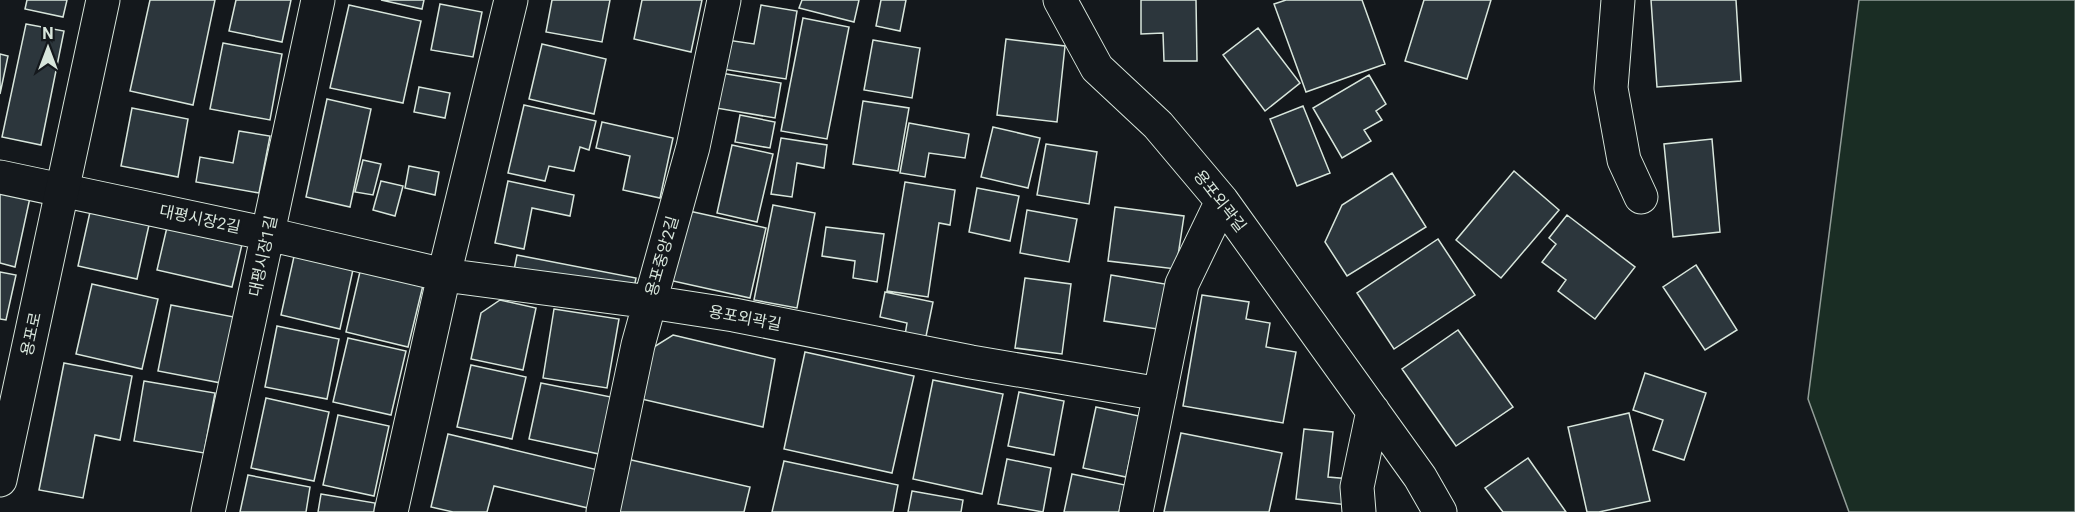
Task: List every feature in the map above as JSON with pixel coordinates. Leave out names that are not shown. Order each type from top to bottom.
[{"type":"street","name":"용포로","points":[[0,480],[103,0]]},
{"type":"street","name":"대평시장1길","points":[[208,512],[318,0]]},
{"type":"street","points":[[391,512],[444,275],[511,0]]},
{"type":"street","name":"용포중앙2길","points":[[603,512],[638,345],[693,147],[724,0]]},
{"type":"street","name":"용포외곽길","points":[[1060,0],[1097,68],[1158,125],[1222,201],[1420,477],[1440,512]]},
{"type":"street","points":[[1618,0],[1611,88],[1624,160],[1641,197]]},
{"type":"street","points":[[0,177],[62,188]]},
{"type":"street","name":"대평시장2길","points":[[62,188],[444,275]]},
{"type":"street","points":[[1136,512],[1182,284],[1222,201]]},
{"type":"street","name":"용포외곽길","points":[[444,275],[734,315],[971,362],[1160,394]]},
{"type":"street","points":[[1359,512],[1357,486],[1373,411]]},
{"type":"green space","points":[[1859,0],[2075,0],[2075,512],[1849,512],[1808,399]]},
{"type":"building","points":[[27,0],[67,0],[63,17],[25,9]]},
{"type":"building","points":[[150,0],[215,0],[193,105],[130,91]]},
{"type":"building","points":[[236,0],[291,0],[282,42],[229,31]]},
{"type":"building","points":[[381,0],[424,0],[422,9]]},
{"type":"building","points":[[552,0],[610,0],[602,42],[546,32]]},
{"type":"building","points":[[642,0],[702,0],[691,52],[634,39]]},
{"type":"building","points":[[802,0],[859,0],[854,22],[799,8]]},
{"type":"building","points":[[881,0],[906,0],[900,31],[876,26]]},
{"type":"building","points":[[1141,0],[1196,0],[1197,61],[1164,61],[1163,33],[1141,34]]},
{"type":"building","points":[[1286,0],[1362,0],[1385,64],[1306,92],[1274,4]]},
{"type":"building","points":[[1424,0],[1491,0],[1467,79],[1405,61]]},
{"type":"building","points":[[1651,0],[1736,0],[1741,81],[1657,87]]},
{"type":"building","points":[[440,4],[482,12],[473,57],[431,50]]},
{"type":"building","points":[[349,5],[421,21],[403,103],[330,88]]},
{"type":"building","points":[[761,5],[797,11],[786,79],[722,69],[727,40],[754,44]]},
{"type":"building","points":[[803,18],[849,27],[827,139],[781,131]]},
{"type":"building","points":[[26,24],[64,31],[41,145],[2,137]]},
{"type":"building","points":[[1258,28],[1300,83],[1265,111],[1223,55]]},
{"type":"building","points":[[1006,39],[1065,46],[1057,122],[997,115]]},
{"type":"building","points":[[873,40],[920,48],[912,98],[864,90]]},
{"type":"building","points":[[223,43],[282,54],[270,120],[210,109]]},
{"type":"building","points":[[542,44],[606,59],[594,114],[529,99]]},
{"type":"building","points":[[0,54],[8,56],[0,94]]},
{"type":"building","points":[[721,73],[781,83],[775,118],[716,108]]},
{"type":"building","points":[[1369,75],[1386,104],[1376,111],[1382,120],[1364,130],[1371,141],[1342,158],[1313,108]]},
{"type":"building","points":[[419,87],[450,93],[445,118],[414,112]]},
{"type":"building","points":[[327,99],[371,109],[350,207],[306,197]]},
{"type":"building","points":[[863,101],[909,108],[898,171],[853,164]]},
{"type":"building","points":[[524,105],[596,121],[589,150],[580,147],[574,171],[549,166],[545,181],[508,173]]},
{"type":"building","points":[[1303,106],[1330,173],[1297,186],[1270,119]]},
{"type":"building","points":[[132,108],[188,119],[178,177],[121,166]]},
{"type":"building","points":[[740,115],[775,122],[770,148],[735,142]]},
{"type":"building","points":[[602,122],[673,138],[660,198],[623,190],[630,156],[596,148]]},
{"type":"building","points":[[909,123],[969,134],[965,158],[929,153],[925,177],[900,173]]},
{"type":"building","points":[[993,127],[1040,138],[1028,188],[981,177]]},
{"type":"building","points":[[239,131],[270,136],[259,193],[196,182],[200,157],[233,163]]},
{"type":"building","points":[[781,138],[827,145],[824,168],[797,163],[792,197],[771,194]]},
{"type":"building","points":[[1712,139],[1720,232],[1673,237],[1664,144]]},
{"type":"building","points":[[1046,144],[1097,152],[1089,204],[1037,195]]},
{"type":"building","points":[[732,145],[773,154],[757,222],[717,213]]},
{"type":"building","points":[[363,160],[381,164],[373,195],[355,192]]},
{"type":"building","points":[[409,166],[439,172],[435,195],[405,188]]},
{"type":"building","points":[[1514,171],[1559,210],[1501,278],[1456,240]]},
{"type":"building","points":[[1392,173],[1426,227],[1347,276],[1325,242],[1342,205]]},
{"type":"building","points":[[381,181],[403,186],[395,216],[373,210]]},
{"type":"building","points":[[508,181],[574,195],[570,216],[532,208],[524,249],[495,243]]},
{"type":"building","points":[[905,182],[955,190],[950,225],[939,223],[928,297],[887,291]]},
{"type":"building","points":[[0,187],[31,193],[15,267],[0,263]]},
{"type":"building","points":[[977,188],[1019,196],[1010,241],[969,232]]},
{"type":"building","points":[[773,205],[815,213],[797,308],[754,300]]},
{"type":"building","points":[[1115,207],[1184,216],[1176,269],[1108,261]]},
{"type":"building","points":[[680,209],[766,228],[750,298],[664,279]]},
{"type":"building","points":[[1027,210],[1077,219],[1069,262],[1020,253]]},
{"type":"building","points":[[90,212],[149,225],[137,279],[78,266]]},
{"type":"building","points":[[1567,215],[1635,267],[1595,319],[1558,291],[1566,280],[1542,262],[1556,244],[1549,238]]},
{"type":"building","points":[[168,223],[243,240],[232,287],[157,270]]},
{"type":"building","points":[[826,227],[884,234],[877,282],[853,278],[855,261],[822,256]]},
{"type":"building","points":[[1438,239],[1475,295],[1394,349],[1357,293]]},
{"type":"building","points":[[295,252],[354,265],[340,329],[281,315]]},
{"type":"building","points":[[517,255],[636,278],[633,293],[514,270]]},
{"type":"building","points":[[362,263],[425,277],[408,347],[346,332]]},
{"type":"building","points":[[1696,265],[1737,330],[1705,350],[1663,287]]},
{"type":"building","points":[[0,272],[16,275],[6,320],[0,319]]},
{"type":"building","points":[[1111,275],[1171,285],[1164,330],[1104,321]]},
{"type":"building","points":[[1025,278],[1071,284],[1062,354],[1015,348]]},
{"type":"building","points":[[92,284],[158,299],[142,369],[76,354]]},
{"type":"building","points":[[885,292],[933,302],[923,351],[903,347],[907,323],[880,317]]},
{"type":"building","points":[[1202,295],[1249,302],[1246,319],[1270,323],[1266,347],[1296,352],[1283,423],[1183,406]]},
{"type":"building","points":[[500,300],[536,308],[523,370],[471,359],[481,313]]},
{"type":"building","points":[[171,305],[234,317],[221,383],[158,371]]},
{"type":"building","points":[[554,309],[619,319],[607,388],[543,378]]},
{"type":"building","points":[[277,326],[339,339],[327,399],[265,387]]},
{"type":"building","points":[[1458,330],[1513,407],[1456,446],[1402,369]]},
{"type":"building","points":[[673,335],[775,359],[763,427],[637,398],[649,350]]},
{"type":"building","points":[[348,338],[406,351],[391,415],[333,402]]},
{"type":"building","points":[[805,352],[914,376],[892,473],[784,449]]},
{"type":"building","points":[[64,363],[132,376],[120,440],[95,435],[83,498],[39,490]]},
{"type":"building","points":[[471,365],[526,377],[512,439],[457,427]]},
{"type":"building","points":[[1645,373],[1706,393],[1684,460],[1653,450],[1663,420],[1633,410]]},
{"type":"building","points":[[933,380],[1003,394],[982,494],[913,479]]},
{"type":"building","points":[[144,381],[215,393],[204,453],[134,441]]},
{"type":"building","points":[[541,383],[611,397],[599,454],[529,439]]},
{"type":"building","points":[[1019,392],[1064,401],[1054,455],[1008,446]]},
{"type":"building","points":[[266,398],[329,412],[314,481],[251,468]]},
{"type":"building","points":[[1096,407],[1139,416],[1126,477],[1083,468]]},
{"type":"building","points":[[1629,413],[1650,501],[1599,512],[1587,512],[1568,427]]},
{"type":"building","points":[[338,415],[389,426],[374,496],[323,485]]},
{"type":"building","points":[[1304,429],[1333,432],[1328,477],[1351,479],[1348,505],[1296,499]]},
{"type":"building","points":[[1181,433],[1282,453],[1269,512],[1164,512]]},
{"type":"building","points":[[448,434],[598,470],[588,508],[494,486],[487,512],[453,512],[431,507]]},
{"type":"building","points":[[1528,458],[1566,512],[1503,512],[1485,488]]},
{"type":"building","points":[[627,459],[750,487],[744,512],[615,512]]},
{"type":"building","points":[[1007,459],[1051,468],[1043,512],[998,504]]},
{"type":"building","points":[[784,461],[898,485],[893,512],[772,512]]},
{"type":"building","points":[[1072,474],[1125,485],[1119,512],[1064,512]]},
{"type":"building","points":[[248,475],[310,487],[306,512],[240,512]]},
{"type":"building","points":[[912,491],[963,500],[961,512],[908,512]]},
{"type":"building","points":[[321,494],[375,503],[374,512],[318,512]]}]
